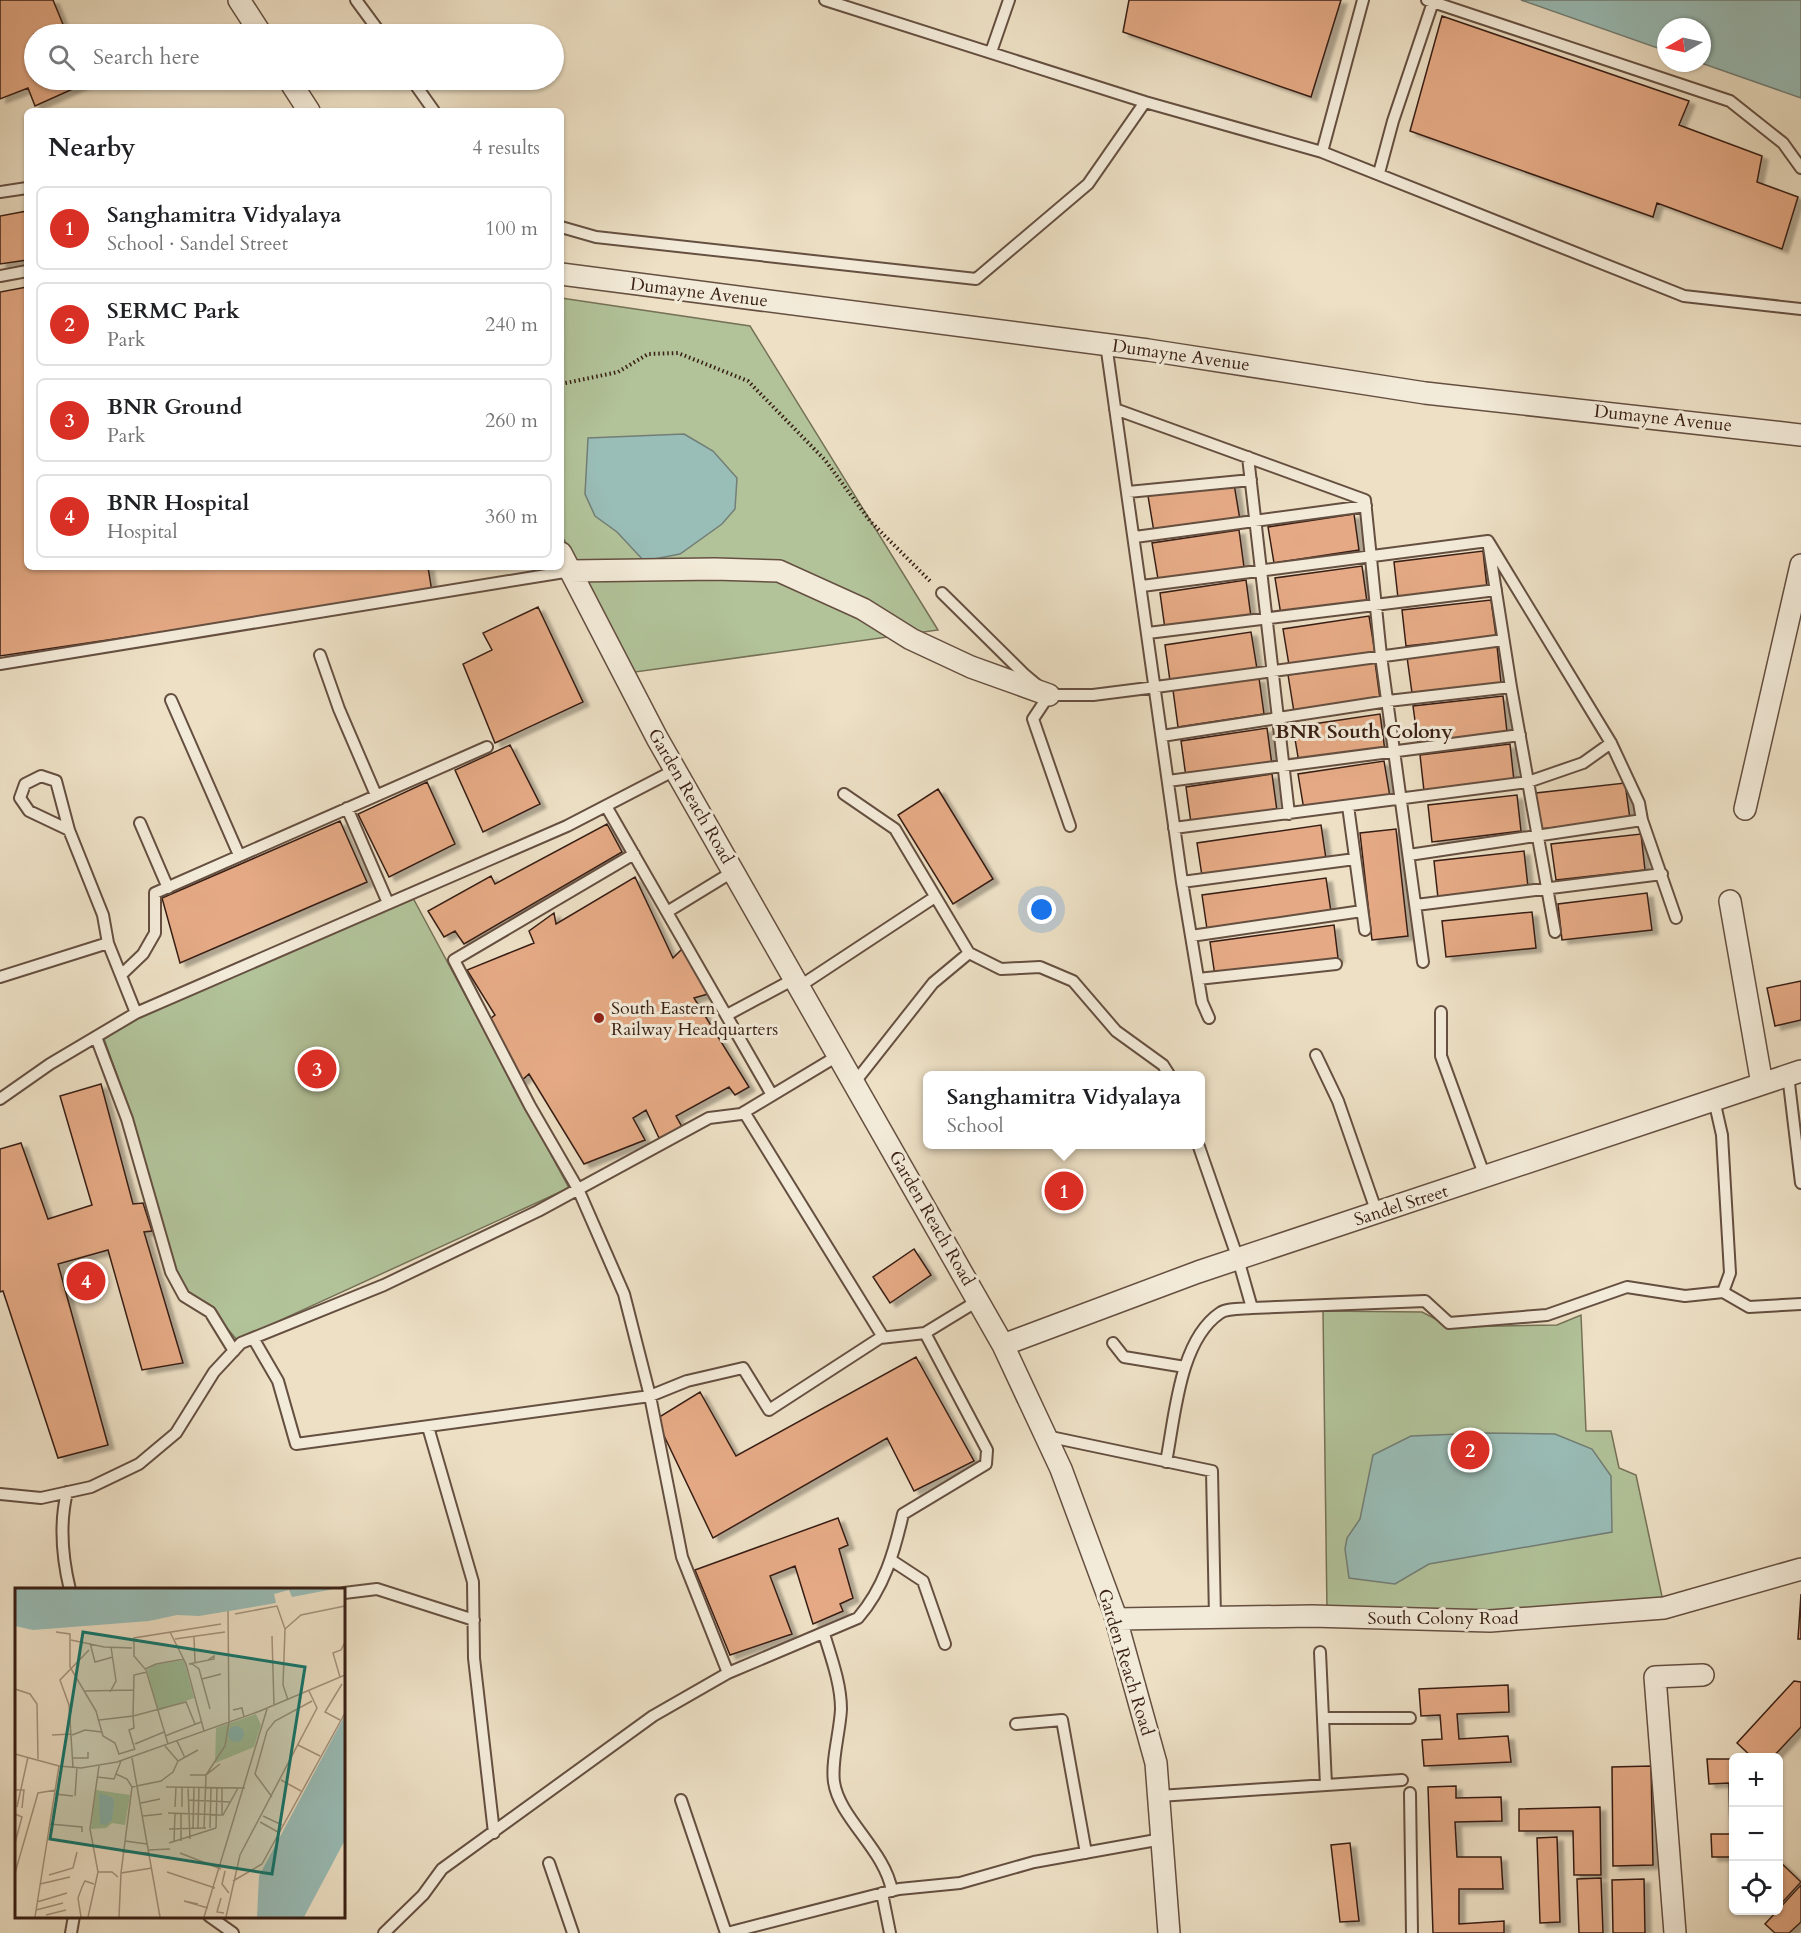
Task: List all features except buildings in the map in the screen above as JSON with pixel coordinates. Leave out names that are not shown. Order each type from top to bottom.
[{"type":"street","points":[[239,0],[255,24]]},
{"type":"street","points":[[294,90],[302,108]]},
{"type":"street","name":"Dumayne Avenue","points":[[564,274],[1106,344],[1425,393],[1801,435]]},
{"type":"street","points":[[566,562],[779,570],[863,609],[911,639],[971,667],[1049,695]]},
{"type":"street","name":"Garden Reach Road","points":[[566,562],[675,770],[979,1300],[1003,1345],[1061,1469],[1116,1619],[1156,1763],[1169,1933]]},
{"type":"street","points":[[1745,809],[1801,565]]},
{"type":"street","points":[[1730,902],[1762,1084]]},
{"type":"street","name":"Sandel Street","points":[[1003,1345],[1238,1259],[1794,1073]]},
{"type":"street","name":"South Colony Road","points":[[1116,1619],[1312,1616],[1490,1621],[1664,1608],[1801,1569]]},
{"type":"street","points":[[1675,1933],[1655,1677],[1703,1675]]},
{"type":"lane","points":[[356,0],[374,24]]},
{"type":"lane","points":[[825,0],[1145,102],[1322,152],[1684,296],[1801,309]]},
{"type":"lane","points":[[991,52],[1009,0]]},
{"type":"lane","points":[[1322,152],[1363,0]]},
{"type":"lane","points":[[1379,173],[1430,1],[1730,100],[1784,143],[1801,168]]},
{"type":"lane","points":[[419,90],[433,108]]},
{"type":"lane","points":[[564,227],[596,237],[976,279],[1088,184],[1145,102]]},
{"type":"lane","points":[[0,192],[24,188]]},
{"type":"lane","points":[[0,276],[24,272]]},
{"type":"lane","points":[[1106,344],[1182,882],[1202,1002],[1209,1018]]},
{"type":"lane","points":[[1115,409],[1365,500],[1381,656],[1423,962]]},
{"type":"lane","points":[[1248,457],[1288,814]]},
{"type":"lane","points":[[1128,492],[1251,480]]},
{"type":"lane","points":[[1135,537],[1366,506]]},
{"type":"lane","points":[[1142,586],[1488,541]]},
{"type":"lane","points":[[1488,541],[1511,687],[1555,932]]},
{"type":"lane","points":[[1488,541],[1611,743],[1639,803],[1642,820],[1676,918]]},
{"type":"lane","points":[[0,664],[522,570]]},
{"type":"lane","points":[[1148,633],[1377,607],[1496,590]]},
{"type":"lane","points":[[942,592],[1024,674],[1049,695],[1093,695],[1503,640]]},
{"type":"lane","points":[[320,655],[339,709],[376,795]]},
{"type":"lane","points":[[1162,736],[1388,700],[1511,687]]},
{"type":"lane","points":[[1049,695],[1033,720],[1070,826]]},
{"type":"lane","points":[[171,700],[239,855]]},
{"type":"lane","points":[[1168,781],[1395,754],[1520,735]]},
{"type":"lane","points":[[1174,828],[1528,782],[1583,763],[1611,743]]},
{"type":"lane","points":[[121,975],[143,954],[155,933],[155,893],[487,747]]},
{"type":"lane","points":[[0,1099],[50,1064],[136,1013],[567,826],[675,770]]},
{"type":"lane","points":[[69,830],[29,811],[20,798],[25,784],[41,776],[56,781],[69,830],[103,915],[108,943],[136,1013]]},
{"type":"lane","points":[[844,794],[895,829],[969,953],[1001,969],[1040,967],[1073,981],[1116,1031],[1162,1065],[1166,1071]]},
{"type":"lane","points":[[606,806],[772,1095]]},
{"type":"lane","points":[[1348,806],[1365,930]]},
{"type":"lane","points":[[346,808],[388,903]]},
{"type":"lane","points":[[1409,855],[1642,820]]},
{"type":"lane","points":[[140,823],[168,888]]},
{"type":"lane","points":[[634,854],[454,960],[530,1106],[578,1189],[624,1294],[650,1396],[681,1557],[728,1673]]},
{"type":"lane","points":[[1182,882],[1355,859]]},
{"type":"lane","points":[[667,912],[734,872]]},
{"type":"lane","points":[[1416,905],[1662,874]]},
{"type":"lane","points":[[727,1015],[797,982],[935,897]]},
{"type":"lane","points":[[1191,936],[1362,911]]},
{"type":"lane","points":[[0,977],[108,943]]},
{"type":"lane","points":[[855,1082],[933,983],[969,953]]},
{"type":"lane","points":[[1198,980],[1336,964]]},
{"type":"lane","points":[[1441,1012],[1441,1056],[1485,1177]]},
{"type":"lane","points":[[96,1037],[126,1119],[171,1272],[184,1296],[210,1312],[234,1351]]},
{"type":"lane","points":[[0,1494],[41,1498],[91,1487],[138,1464],[176,1433],[214,1372],[241,1343],[384,1285],[578,1189],[709,1118],[744,1112],[839,1055]]},
{"type":"lane","points":[[1316,1055],[1338,1101],[1377,1213]]},
{"type":"lane","points":[[1794,1073],[1801,1183]]},
{"type":"lane","points":[[1714,1100],[1722,1135],[1730,1273],[1723,1292]]},
{"type":"lane","points":[[744,1112],[883,1337]]},
{"type":"lane","points":[[1200,1149],[1238,1259],[1252,1308]]},
{"type":"lane","points":[[1166,1462],[1185,1367],[1206,1326],[1222,1311],[1425,1301],[1449,1323],[1547,1315],[1627,1287],[1684,1296],[1723,1292],[1749,1307],[1801,1304]]},
{"type":"lane","points":[[254,1338],[278,1381],[296,1444],[650,1396],[687,1381],[743,1368],[769,1410],[883,1337],[925,1333],[979,1300]]},
{"type":"lane","points":[[384,1933],[423,1895],[442,1869],[653,1716],[728,1673],[858,1618],[872,1602],[891,1560],[903,1514],[986,1464],[987,1450],[925,1333]]},
{"type":"lane","points":[[1113,1343],[1124,1357],[1185,1367]]},
{"type":"lane","points":[[428,1427],[473,1582],[474,1658],[494,1833]]},
{"type":"lane","points":[[1046,1436],[1212,1471],[1215,1617]]},
{"type":"lane","points":[[67,1492],[61,1516],[70,1588]]},
{"type":"lane","points":[[891,1560],[923,1581],[945,1644]]},
{"type":"lane","points":[[345,1593],[376,1588],[474,1620]]},
{"type":"lane","points":[[824,1634],[836,1674],[841,1708],[834,1782],[843,1805],[875,1850],[887,1892],[890,1933]]},
{"type":"lane","points":[[1320,1652],[1326,1785]]},
{"type":"lane","points":[[1323,1718],[1410,1718]]},
{"type":"lane","points":[[1016,1724],[1062,1720],[1086,1853]]},
{"type":"lane","points":[[1159,1796],[1402,1780]]},
{"type":"lane","points":[[1410,1793],[1412,1933]]},
{"type":"lane","points":[[681,1800],[726,1933],[887,1892],[960,1883],[1034,1862],[1162,1839]]},
{"type":"lane","points":[[549,1863],[573,1933]]},
{"type":"lane","points":[[71,1933],[74,1918]]},
{"type":"lane","points":[[210,1918],[233,1933]]},
{"type":"path","points":[[564,383],[618,372],[648,354],[678,353],[748,381],[825,460],[870,521],[942,592]]},
{"type":"green space","points":[[564,298],[750,326],[938,630],[635,672],[564,540]]},
{"type":"green space","points":[[413,898],[569,1188],[237,1340],[210,1308],[186,1294],[174,1272],[132,1116],[104,1039],[139,1016]]},
{"type":"green space","points":[[1323,1311],[1422,1312],[1451,1327],[1557,1325],[1581,1315],[1586,1431],[1611,1431],[1619,1468],[1636,1475],[1663,1601],[1492,1616],[1327,1612]]},
{"type":"water","points":[[1521,0],[1801,0],[1801,98],[1711,66],[1711,18],[1657,18],[1657,48]]},
{"type":"water","points":[[684,434],[713,451],[737,478],[735,509],[722,524],[680,554],[644,561],[617,532],[595,516],[585,494],[588,438]]},
{"type":"water","points":[[1484,1433],[1555,1434],[1592,1449],[1611,1476],[1612,1532],[1429,1564],[1395,1584],[1349,1578],[1345,1549],[1347,1538],[1360,1519],[1373,1455],[1411,1436]]},
{"type":"place","name":"South Eastern Railway Headquarters","points":[[599,1018]]},
{"type":"place","name":"BNR Ground","points":[[317,1069]]},
{"type":"place","name":"Sanghamitra Vidyalaya","points":[[1064,1191]]},
{"type":"place","name":"BNR Hospital","points":[[86,1281]]},
{"type":"place","name":"SERMC Park","points":[[1470,1450]]},
{"type":"district","name":"BNR South Colony","points":[[1364,731]]}]
